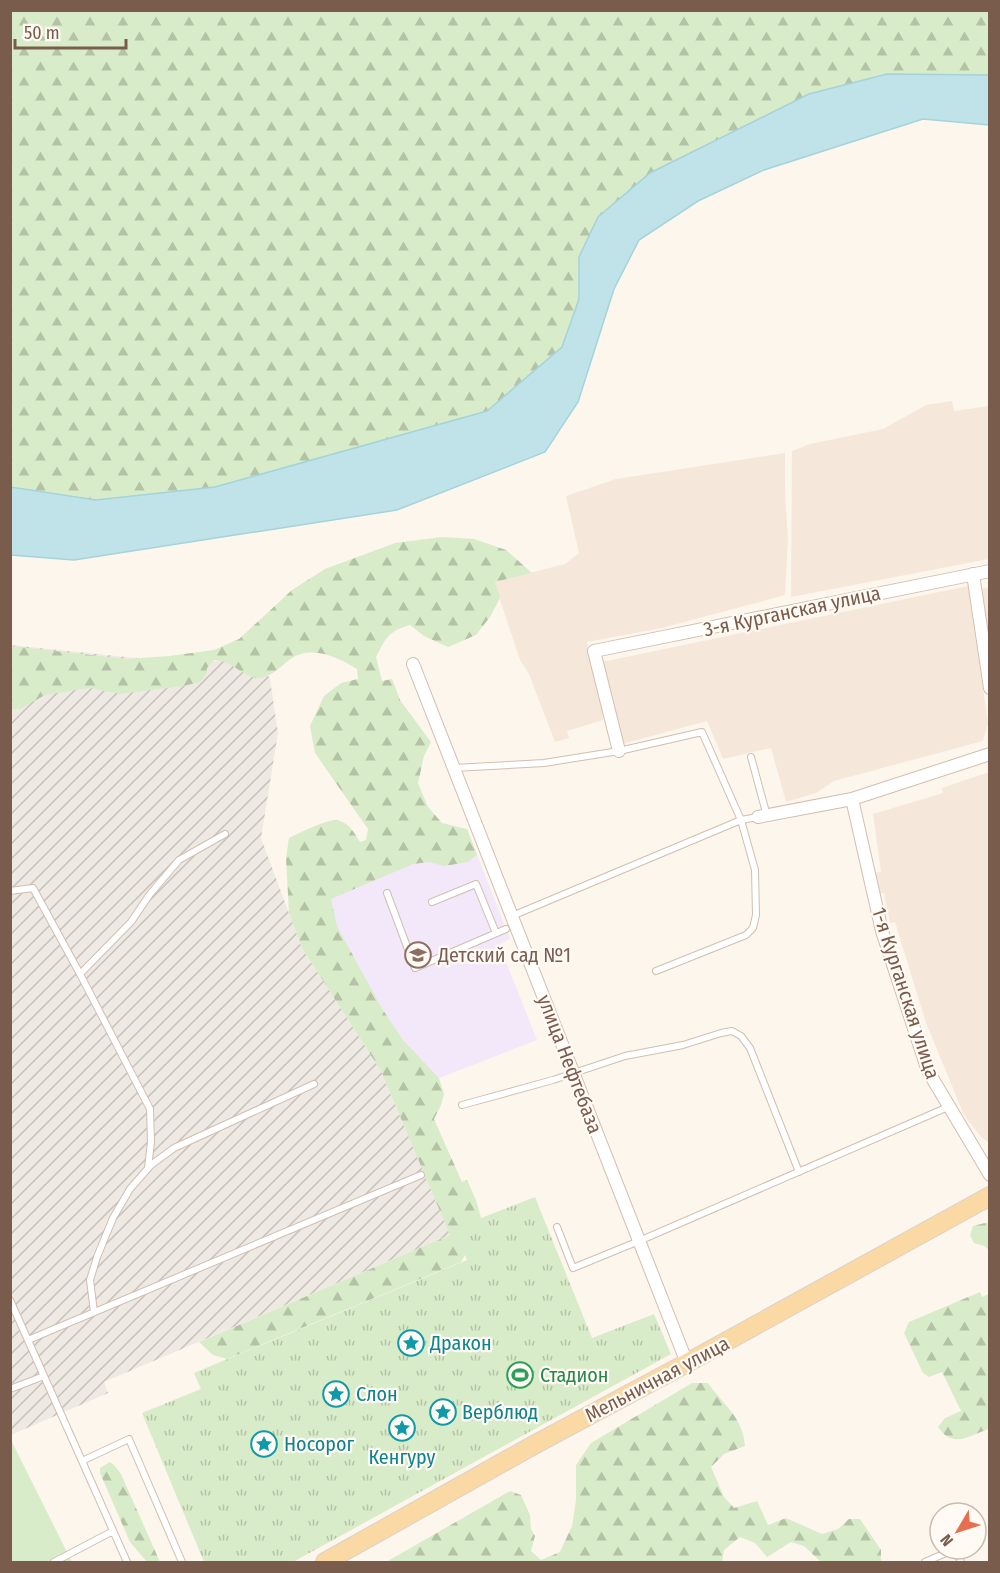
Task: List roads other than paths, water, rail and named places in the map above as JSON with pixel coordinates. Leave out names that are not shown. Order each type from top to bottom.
[{"type":"main road","name":"Мельничная улица","points":[[334,1560],[532,1446],[990,1196]]},
{"type":"street","name":"3-я Курганская улица","points":[[619,751],[594,651],[990,571]]},
{"type":"street","points":[[973,574],[990,688]]},
{"type":"street","name":"улица Нефтебаза","points":[[413,664],[687,1363]]},
{"type":"street","points":[[762,817],[852,799],[990,754]]},
{"type":"street","name":"1-я Курганская улица","points":[[852,799],[882,932],[928,1071],[990,1175]]},
{"type":"lane","points":[[454,768],[544,763],[619,751],[702,732],[741,820],[755,870],[756,915],[753,928],[746,935],[656,971]]},
{"type":"lane","points":[[512,916],[741,820],[762,817],[751,757]]},
{"type":"lane","points":[[80,974],[131,922],[150,894],[179,860],[225,834]]},
{"type":"lane","points":[[432,902],[476,884],[496,933]]},
{"type":"lane","points":[[10,891],[33,888],[150,1109],[151,1142],[148,1168]]},
{"type":"lane","points":[[387,893],[415,968],[506,929]]},
{"type":"lane","points":[[462,1105],[625,1056],[683,1045],[732,1031],[741,1036],[750,1048],[799,1172]]},
{"type":"lane","points":[[94,1312],[90,1280],[97,1257],[113,1218],[130,1189],[148,1168],[174,1148],[314,1084]]},
{"type":"lane","points":[[557,1227],[573,1268],[948,1107]]},
{"type":"lane","points":[[28,1340],[421,1174]]},
{"type":"lane","points":[[10,1300],[127,1563]]},
{"type":"lane","points":[[10,1389],[44,1376]]},
{"type":"lane","points":[[82,1461],[129,1439],[182,1563]]},
{"type":"lane","points":[[54,1563],[113,1532]]},
{"type":"lane","points":[[925,1563],[955,1549],[961,1563]]},
{"type":"water","points":[[887,74],[989,75],[989,125],[923,119],[764,170],[698,201],[639,240],[614,289],[578,402],[545,452],[397,510],[74,560],[11,555],[11,487],[96,500],[215,487],[487,411],[562,347],[579,299],[579,257],[598,217],[650,173],[809,94]]},
{"type":"place","name":"Детский сад №1","points":[[418,955]]},
{"type":"place","name":"Дракон","points":[[411,1343]]},
{"type":"place","name":"Стадион","points":[[520,1375]]},
{"type":"place","name":"Слон","points":[[336,1394]]},
{"type":"place","name":"Верблюд","points":[[443,1412]]},
{"type":"place","name":"Кенгуру","points":[[402,1428]]},
{"type":"place","name":"Носорог","points":[[264,1444]]}]
